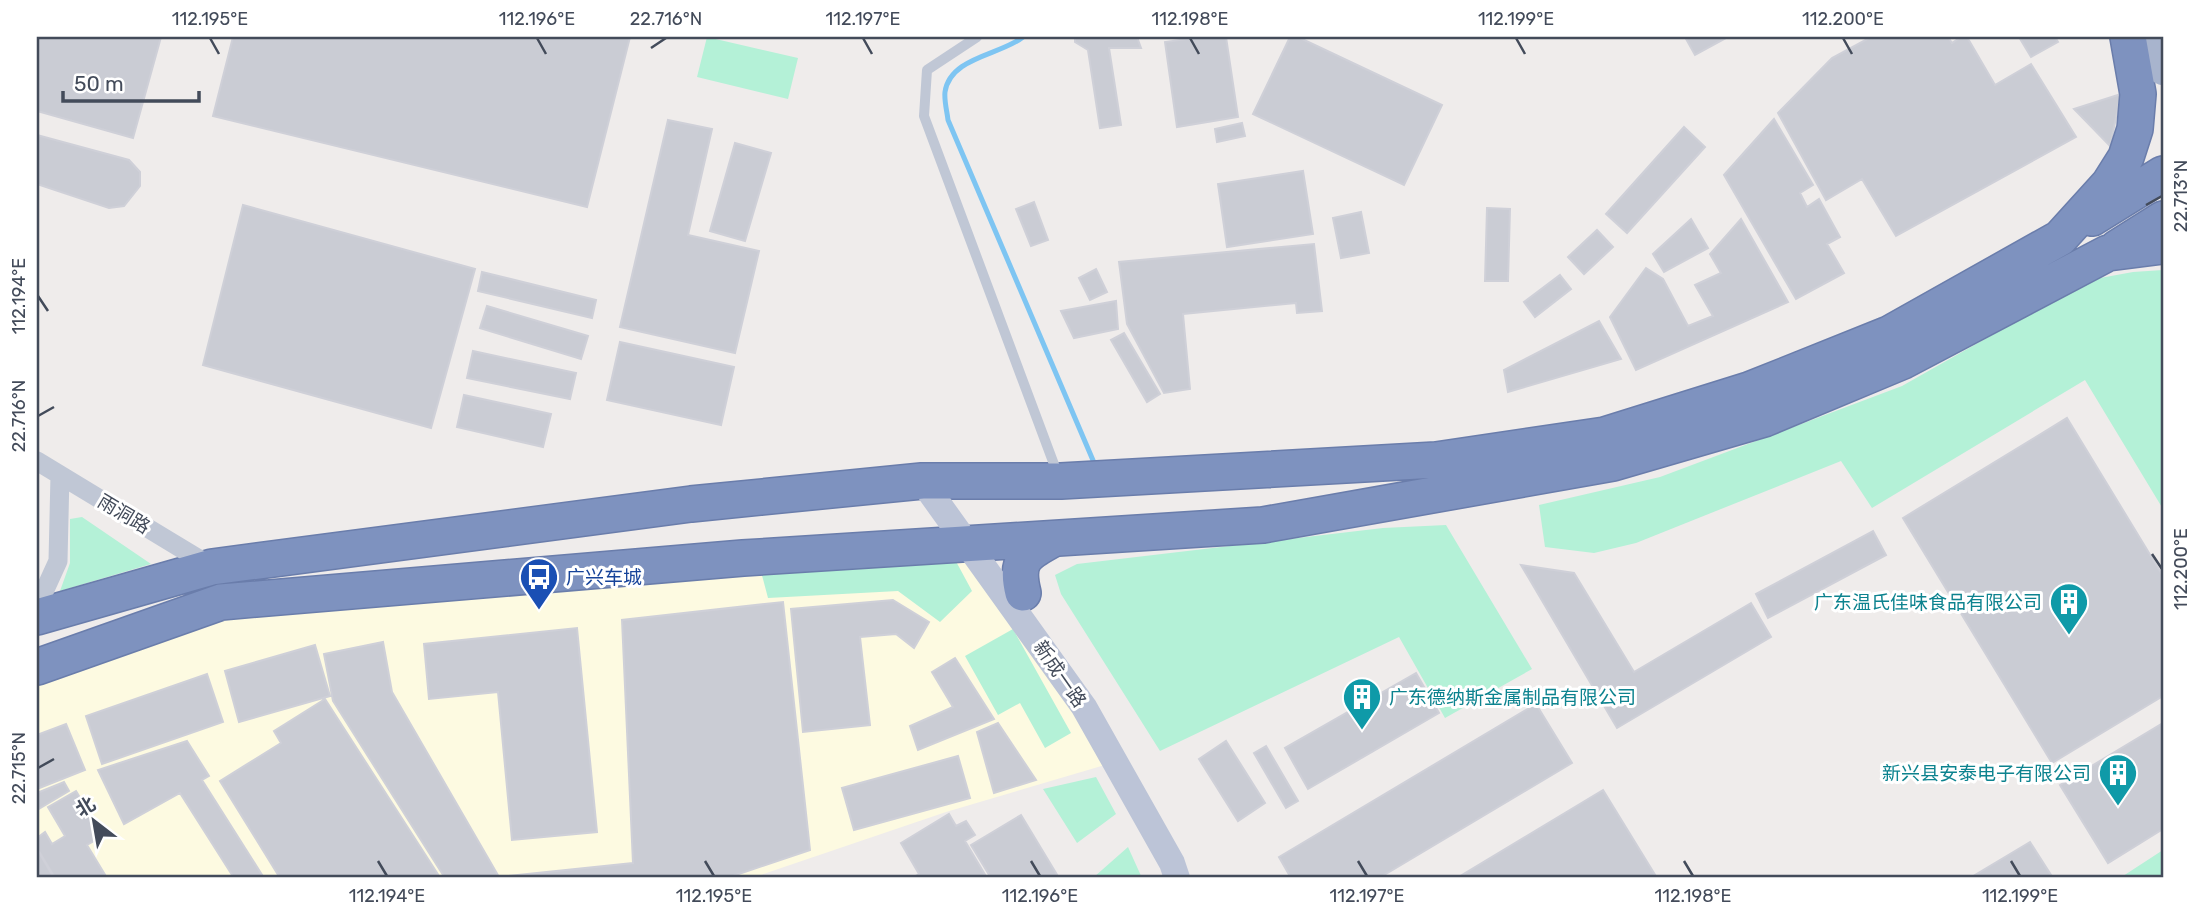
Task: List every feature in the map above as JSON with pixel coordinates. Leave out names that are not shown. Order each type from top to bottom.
[{"type":"highway","points":[[2060,239],[2109,184],[2126,157],[2135,129],[2138,94],[2127,37]]},
{"type":"highway","points":[[37,617],[212,566],[691,504],[931,481],[1061,481],[1436,460],[1605,435],[1749,390],[1889,334],[2060,239],[2163,174]]},
{"type":"highway","points":[[37,667],[221,602],[729,559],[1263,525],[1614,463],[1764,419],[1903,361],[2108,253],[2163,219]]},
{"type":"highway","points":[[2108,253],[2163,246]]},
{"type":"highway","points":[[1023,593],[1018,573],[1024,559],[1032,550],[1053,539]]},
{"type":"main road","points":[[2145,37],[2163,70]]},
{"type":"street","name":"雨洞路","points":[[37,461],[212,566]]},
{"type":"street","points":[[37,607],[58,562],[60,475]]},
{"type":"street","name":"新成一路","points":[[931,481],[977,543],[1084,707],[1172,863],[1177,878]]},
{"type":"street","name":"新成一路","points":[[977,543],[1023,593],[1098,698],[1188,856],[1195,878]]},
{"type":"lane","points":[[977,37],[927,71],[924,116],[1061,481]]},
{"type":"shaded area","name":"广兴车城","points":[[967,544],[1115,762],[946,812],[752,878],[37,878],[37,667],[221,602]]},
{"type":"green space","points":[[707,37],[798,58],[788,99],[697,77]]},
{"type":"green space","points":[[2163,270],[2163,509],[2085,380],[1872,508],[1841,461],[1636,543],[1594,553],[1545,547],[1539,505],[1660,477],[1902,386],[2089,280]]},
{"type":"green space","points":[[82,517],[151,564],[60,591],[70,563],[70,519]]},
{"type":"green space","points":[[1446,525],[1532,669],[1445,718],[1399,637],[1160,751],[1061,594],[1055,575],[1077,564],[1383,528]]},
{"type":"green space","points":[[952,554],[972,591],[940,622],[898,591],[768,598],[759,564]]},
{"type":"green space","points":[[1013,629],[1071,733],[1045,748],[1020,703],[998,715],[965,656]]},
{"type":"green space","points":[[1096,777],[1116,814],[1077,843],[1043,789]]},
{"type":"green space","points":[[1128,847],[1142,878],[1094,877]]},
{"type":"green space","points":[[2163,850],[2163,878],[2120,878]]},
{"type":"building","points":[[37,37],[161,37],[133,138],[37,111]]},
{"type":"building","points":[[233,37],[630,37],[587,207],[213,116]]},
{"type":"building","points":[[1075,37],[1137,37],[1141,48],[1109,48],[1121,125],[1100,128],[1088,50],[1075,42]]},
{"type":"building","points":[[1226,37],[1238,117],[1177,127],[1165,42]]},
{"type":"building","points":[[1290,37],[1298,37],[1442,105],[1404,185],[1253,114]]},
{"type":"building","points":[[1685,37],[1725,37],[1726,38],[1695,55]]},
{"type":"building","points":[[1871,37],[1948,37],[1952,43],[1961,37],[1967,37],[1995,85],[2031,64],[2076,137],[1896,236],[1862,179],[1826,200],[1778,113],[1832,58]]},
{"type":"building","points":[[2019,37],[2055,37],[2058,42],[2031,57]]},
{"type":"building","points":[[2121,94],[2110,146],[2074,109]]},
{"type":"building","points":[[1774,119],[1813,185],[1800,193],[1807,207],[1819,199],[1840,237],[1827,244],[1844,273],[1796,299],[1724,175]]},
{"type":"building","points":[[668,120],[712,129],[688,235],[759,251],[735,353],[620,327]]},
{"type":"building","points":[[1242,123],[1245,136],[1217,142],[1215,129]]},
{"type":"building","points":[[1684,127],[1705,147],[1627,233],[1606,214]]},
{"type":"building","points":[[37,135],[129,160],[140,172],[140,186],[124,206],[109,208],[37,184]]},
{"type":"building","points":[[735,143],[771,153],[745,241],[710,231]]},
{"type":"building","points":[[1303,171],[1313,234],[1227,247],[1218,184]]},
{"type":"building","points":[[1034,202],[1048,240],[1031,246],[1016,209]]},
{"type":"building","points":[[243,205],[475,269],[431,428],[203,365]]},
{"type":"building","points":[[1487,208],[1510,209],[1508,281],[1485,281]]},
{"type":"building","points":[[1361,212],[1369,253],[1341,258],[1333,218]]},
{"type":"building","points":[[1691,219],[1708,248],[1664,272],[1653,254]]},
{"type":"building","points":[[1741,219],[1788,302],[1636,370],[1610,317],[1646,268],[1663,279],[1688,326],[1713,316],[1695,285],[1721,273],[1710,254]]},
{"type":"building","points":[[1597,230],[1613,247],[1584,274],[1568,257]]},
{"type":"building","points":[[1314,244],[1322,311],[1297,313],[1296,303],[1183,314],[1190,389],[1164,393],[1127,324],[1119,262]]},
{"type":"building","points":[[1096,269],[1107,292],[1090,300],[1079,278]]},
{"type":"building","points":[[482,272],[596,300],[592,318],[478,291]]},
{"type":"building","points":[[1560,275],[1571,289],[1535,317],[1524,302]]},
{"type":"building","points":[[1116,301],[1118,329],[1074,338],[1061,311]]},
{"type":"building","points":[[487,306],[588,336],[581,359],[480,328]]},
{"type":"building","points":[[1599,321],[1621,359],[1508,392],[1504,370]]},
{"type":"building","points":[[1124,333],[1160,394],[1147,402],[1111,340]]},
{"type":"building","points":[[620,342],[734,367],[721,425],[607,400]]},
{"type":"building","points":[[473,351],[576,373],[570,399],[467,378]]},
{"type":"building","points":[[464,395],[551,414],[543,447],[457,427]]},
{"type":"building","name":"广东温氏佳味食品有限公司","points":[[2067,418],[2163,576],[2163,696],[2052,763],[1903,518]]},
{"type":"building","points":[[1873,531],[1886,555],[1768,618],[1756,594]]},
{"type":"building","points":[[1521,565],[1574,573],[1634,672],[1751,603],[1771,637],[1617,728]]},
{"type":"building","points":[[893,600],[929,622],[914,648],[896,634],[860,637],[870,725],[803,732],[791,609]]},
{"type":"building","points":[[783,602],[810,850],[727,878],[445,878],[333,701],[324,654],[383,642],[392,692],[499,877],[633,863],[622,620]]},
{"type":"building","points":[[577,628],[597,832],[512,840],[498,692],[429,699],[424,644]]},
{"type":"building","points":[[315,645],[330,696],[239,722],[225,671]]},
{"type":"building","points":[[955,658],[994,719],[918,750],[910,726],[953,707],[932,672]]},
{"type":"building","name":"广东德纳斯金属制品有限公司","points":[[1416,673],[1439,713],[1308,789],[1285,748]]},
{"type":"building","points":[[207,674],[223,722],[102,764],[86,716]]},
{"type":"building","points":[[325,699],[440,878],[280,878],[220,781],[281,743],[274,731]]},
{"type":"building","points":[[1536,704],[1572,763],[1379,878],[1291,878],[1279,857]]},
{"type":"building","points":[[998,723],[1036,780],[994,793],[977,732]]},
{"type":"building","name":"新兴县安泰电子有限公司","points":[[2163,723],[2163,829],[2108,863],[2060,785]]},
{"type":"building","points":[[66,724],[85,770],[37,789],[37,735]]},
{"type":"building","points":[[187,741],[209,776],[202,780],[264,878],[234,878],[180,793],[124,824],[98,770]]},
{"type":"building","points":[[1226,741],[1265,803],[1238,821],[1199,759]]},
{"type":"building","points":[[1266,746],[1298,801],[1286,808],[1254,753]]},
{"type":"building","points":[[958,756],[970,798],[854,830],[842,788]]},
{"type":"building","points":[[64,782],[69,791],[37,810],[37,793]]},
{"type":"building","points":[[1603,790],[1657,878],[1457,878]]},
{"type":"building","points":[[76,791],[103,836],[87,845],[107,878],[55,878],[37,848],[37,838],[45,832],[52,844],[65,836],[48,807]]},
{"type":"building","points":[[949,814],[956,826],[966,821],[975,835],[965,841],[987,878],[912,878],[919,874],[901,843]]},
{"type":"building","points":[[1021,815],[1059,878],[991,878],[971,845]]},
{"type":"building","points":[[2030,842],[2053,878],[1970,878]]},
{"type":"building","points":[[37,849],[54,878],[37,878]]},
{"type":"waterway","points":[[1023,37],[956,71],[945,92],[948,120],[1095,465]]},
{"type":"place","name":"广兴车城","points":[[539,611]]},
{"type":"place","name":"广东温氏佳味食品有限公司","points":[[2069,636]]},
{"type":"place","name":"广东德纳斯金属制品有限公司","points":[[1362,731]]},
{"type":"place","name":"新兴县安泰电子有限公司","points":[[2118,807]]}]
